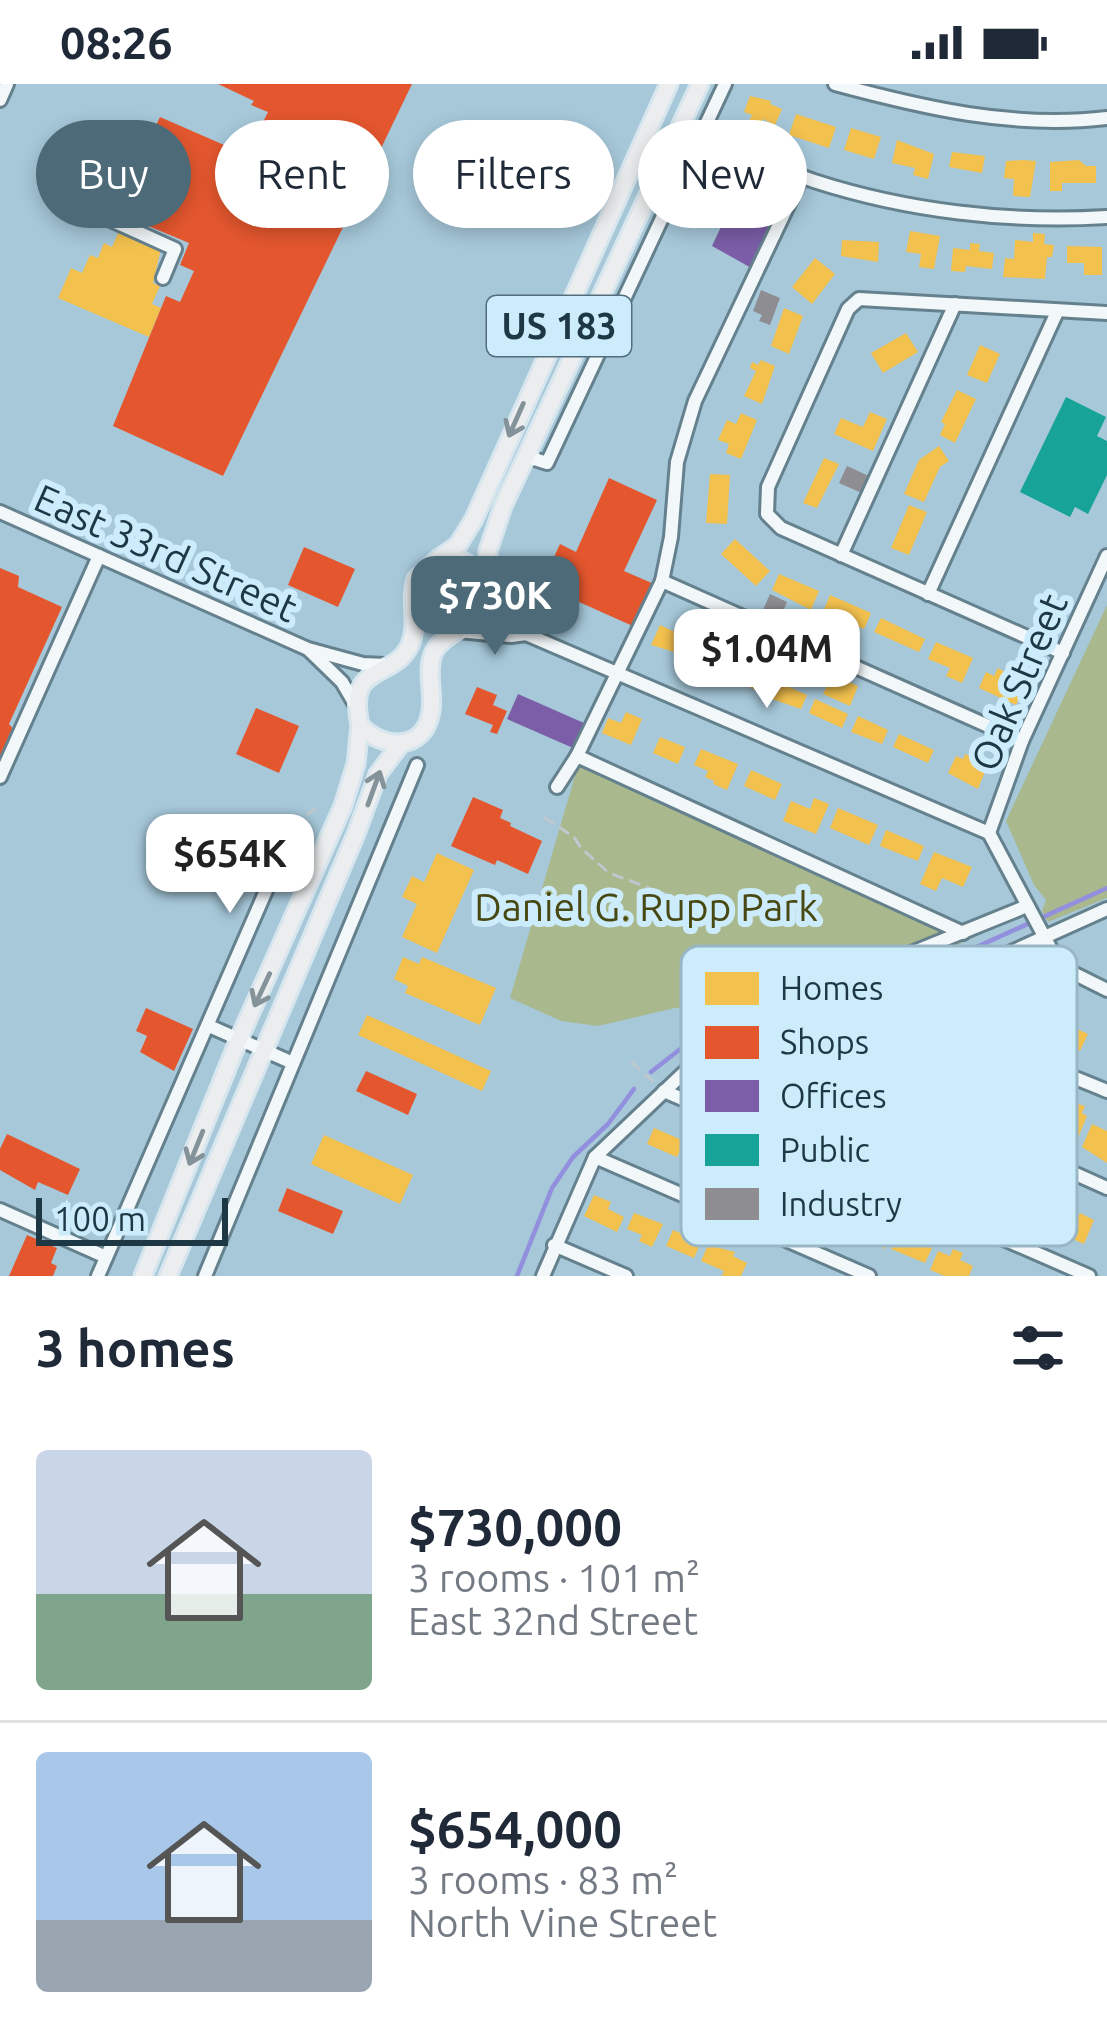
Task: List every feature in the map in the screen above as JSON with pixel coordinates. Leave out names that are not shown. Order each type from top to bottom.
[{"type":"main road","name":"US 183","points":[[438,559],[469,530],[669,84]]},
{"type":"main road","name":"US 183","points":[[487,592],[491,538],[525,456],[700,84]]},
{"type":"main road","points":[[143,1276],[239,1039],[343,806],[356,764],[360,725],[356,706],[364,683],[400,657],[410,643],[413,586],[421,572],[449,556],[465,561],[487,592],[479,617],[440,643],[432,658],[430,719],[378,774],[168,1276]]},
{"type":"main road","points":[[360,725],[377,740],[400,746]]},
{"type":"street","points":[[0,100],[7,84]]},
{"type":"street","points":[[709,120],[725,84]]},
{"type":"street","points":[[835,84],[938,111],[1030,120],[1107,118]]},
{"type":"street","points":[[807,177],[964,214],[1107,217]]},
{"type":"street","points":[[129,228],[176,249],[163,278]]},
{"type":"street","points":[[525,456],[547,463],[659,228]]},
{"type":"street","points":[[556,787],[577,756],[662,581],[677,462],[695,401],[777,228]]},
{"type":"street","points":[[1063,653],[781,529],[767,514],[768,488],[848,308],[859,299],[1107,313]]},
{"type":"street","points":[[841,555],[955,304]]},
{"type":"street","points":[[928,594],[1057,312]]},
{"type":"street","name":"East 33rd Street","points":[[0,512],[308,649],[385,665]]},
{"type":"street","points":[[0,777],[99,556]]},
{"type":"street","name":"Oak Street","points":[[989,833],[1022,741],[1107,556]]},
{"type":"street","points":[[662,581],[1022,741]]},
{"type":"street","points":[[487,592],[526,634],[989,833],[1050,946]]},
{"type":"street","points":[[459,631],[526,634]]},
{"type":"street","name":"East 33rd Street","points":[[308,649],[342,682],[356,706]]},
{"type":"street","points":[[577,756],[963,933]]},
{"type":"street","points":[[205,1276],[416,765]]},
{"type":"street","points":[[98,1276],[298,821]]},
{"type":"street","points":[[930,946],[1027,906]]},
{"type":"street","points":[[1027,946],[1107,909]]},
{"type":"street","points":[[1077,975],[1107,990]]},
{"type":"street","points":[[209,1026],[293,1063]]},
{"type":"street","points":[[543,1276],[595,1156],[681,1075]]},
{"type":"street","points":[[1077,1077],[1107,1090]]},
{"type":"street","points":[[664,1091],[681,1098]]},
{"type":"street","points":[[595,1156],[681,1194]]},
{"type":"street","points":[[1077,1175],[1107,1188]]},
{"type":"street","points":[[0,1210],[106,1257]]},
{"type":"street","points":[[554,1245],[626,1276]]},
{"type":"street","points":[[800,1246],[869,1276]]},
{"type":"street","points":[[1020,1246],[1089,1276]]},
{"type":"path","points":[[298,821],[320,806]]},
{"type":"path","points":[[544,817],[574,836],[609,873],[705,909],[728,900]]},
{"type":"path","points":[[632,1062],[664,1091]]},
{"type":"green space","points":[[1107,605],[1107,898],[1048,922],[1042,911],[1046,900],[1034,885],[1006,821]]},
{"type":"green space","name":"Daniel G. Rupp Park","points":[[579,762],[975,937],[955,946],[681,946],[681,1008],[598,1026],[561,1021],[510,998]]},
{"type":"building: Homes","points":[[750,96],[782,109],[777,120],[750,120],[752,115],[744,112]]},
{"type":"building: Homes","points":[[796,114],[836,127],[829,148],[807,141],[807,120],[794,120]]},
{"type":"building: Homes","points":[[851,128],[881,137],[874,159],[844,150]]},
{"type":"building: Homes","points":[[897,140],[934,154],[928,179],[913,175],[915,168],[892,163]]},
{"type":"building: Homes","points":[[952,152],[985,156],[982,173],[949,167]]},
{"type":"building: Homes","points":[[1079,160],[1096,166],[1096,183],[1062,183],[1062,191],[1050,191],[1050,162]]},
{"type":"building: Homes","points":[[1006,161],[1036,161],[1030,197],[1013,196],[1014,179],[1004,178]]},
{"type":"building: Homes","points":[[119,231],[161,249],[153,283],[160,286],[152,304],[161,308],[149,337],[58,298],[71,268],[82,273],[90,255],[98,258],[104,243],[112,247]]},
{"type":"building: Homes","points":[[910,231],[940,236],[934,269],[919,267],[921,254],[906,252]]},
{"type":"building: Homes","points":[[1033,233],[1045,234],[1044,244],[1054,245],[1052,257],[1047,257],[1045,279],[1003,277],[1005,258],[1014,259],[1015,240],[1033,242]]},
{"type":"building: Homes","points":[[842,240],[879,242],[878,262],[841,256]]},
{"type":"building: Homes","points":[[970,243],[980,244],[979,251],[994,253],[992,269],[966,266],[965,272],[951,271],[953,248],[970,250]]},
{"type":"building: Homes","points":[[1067,246],[1102,247],[1102,275],[1084,275],[1084,263],[1067,263]]},
{"type":"building: Homes","points":[[815,258],[835,274],[812,304],[792,287]]},
{"type":"building: Homes","points":[[784,308],[803,316],[789,354],[771,346]]},
{"type":"building: Homes","points":[[906,333],[918,352],[883,373],[871,353]]},
{"type":"building: Homes","points":[[980,345],[1000,354],[987,383],[967,375]]},
{"type":"building: Homes","points":[[761,360],[775,366],[762,404],[744,396],[756,371],[750,368],[752,362],[758,365]]},
{"type":"building: Homes","points":[[957,390],[976,399],[955,443],[940,435],[945,424],[941,422]]},
{"type":"building: Homes","points":[[870,412],[887,419],[873,451],[834,434],[841,418],[863,427]]},
{"type":"building: Homes","points":[[741,413],[757,420],[741,459],[726,453],[729,444],[718,440],[727,420],[736,424]]},
{"type":"building: Homes","points":[[939,446],[949,461],[940,467],[924,502],[904,494],[919,460]]},
{"type":"building: Homes","points":[[824,458],[839,464],[817,508],[803,503]]},
{"type":"building: Homes","points":[[710,474],[730,475],[727,524],[706,523]]},
{"type":"building: Homes","points":[[909,505],[927,512],[909,555],[891,548]]},
{"type":"building: Homes","points":[[735,539],[770,571],[756,586],[721,554]]},
{"type":"building: Homes","points":[[779,574],[819,591],[811,610],[772,590]]},
{"type":"building: Homes","points":[[830,595],[871,613],[864,629],[854,625],[851,632],[840,627],[843,621],[823,612]]},
{"type":"building: Homes","points":[[881,618],[925,639],[919,652],[874,632]]},
{"type":"building: Homes","points":[[814,621],[834,629],[827,647],[807,638]]},
{"type":"building: Homes","points":[[660,625],[688,638],[681,654],[651,645]]},
{"type":"building: Homes","points":[[936,642],[973,658],[962,683],[946,676],[950,668],[928,659]]},
{"type":"building: Homes","points":[[696,648],[727,662],[721,675],[690,661]]},
{"type":"building: Homes","points":[[753,662],[767,669],[765,675],[770,677],[763,693],[732,680],[738,666],[750,671]]},
{"type":"building: Homes","points":[[998,668],[1005,672],[1002,679],[1023,690],[1016,705],[979,688],[986,672],[994,676]]},
{"type":"building: Homes","points":[[832,674],[858,686],[850,706],[823,694]]},
{"type":"building: Homes","points":[[776,681],[807,695],[801,709],[769,698]]},
{"type":"building: Homes","points":[[815,699],[848,714],[842,728],[809,713]]},
{"type":"building: Homes","points":[[626,712],[642,719],[631,745],[602,733],[608,718],[621,723]]},
{"type":"building: Homes","points":[[858,716],[888,730],[882,744],[851,732]]},
{"type":"building: Homes","points":[[899,734],[934,750],[928,763],[893,747]]},
{"type":"building: Homes","points":[[660,737],[685,747],[678,764],[653,753]]},
{"type":"building: Homes","points":[[701,749],[738,764],[727,790],[705,777],[708,771],[694,765]]},
{"type":"building: Homes","points":[[965,754],[982,761],[979,767],[986,769],[978,789],[948,773],[956,756],[963,759]]},
{"type":"building: Homes","points":[[751,770],[782,784],[775,800],[744,786]]},
{"type":"building: Homes","points":[[814,798],[829,804],[816,834],[783,821],[791,801],[810,809]]},
{"type":"building: Homes","points":[[838,808],[878,825],[869,845],[830,828]]},
{"type":"building: Homes","points":[[886,830],[924,846],[918,861],[880,846]]},
{"type":"building: Homes","points":[[934,852],[972,867],[963,887],[942,878],[936,891],[920,884]]},
{"type":"building: Homes","points":[[437,853],[474,870],[437,953],[402,937],[417,904],[402,897],[412,876],[424,882]]},
{"type":"building: Homes","points":[[403,957],[419,964],[422,957],[496,988],[480,1025],[405,993],[408,986],[394,979]]},
{"type":"building: Homes","points":[[367,1015],[491,1071],[482,1091],[358,1035]]},
{"type":"building: Homes","points":[[1077,1029],[1088,1034],[1077,1050]]},
{"type":"building: Homes","points":[[1078,1104],[1085,1106],[1082,1113],[1087,1116],[1078,1138]]},
{"type":"building: Homes","points":[[1092,1124],[1107,1131],[1107,1163],[1082,1147]]},
{"type":"building: Homes","points":[[654,1128],[681,1140],[677,1157],[647,1144]]},
{"type":"building: Homes","points":[[324,1135],[413,1175],[400,1204],[311,1164]]},
{"type":"building: Homes","points":[[594,1195],[611,1202],[608,1209],[624,1217],[617,1232],[584,1216]]},
{"type":"building: Homes","points":[[634,1213],[663,1224],[652,1247],[639,1241],[642,1235],[627,1229]]},
{"type":"building: Homes","points":[[1080,1213],[1094,1220],[1084,1244],[1077,1241]]},
{"type":"building: Homes","points":[[673,1230],[681,1233],[681,1246],[699,1246],[694,1258],[666,1246]]},
{"type":"building: Homes","points":[[712,1246],[735,1252],[733,1256],[747,1263],[741,1276],[722,1276],[724,1271],[701,1261]]},
{"type":"building: Homes","points":[[892,1246],[932,1248],[925,1263]]},
{"type":"building: Homes","points":[[953,1249],[963,1253],[960,1260],[973,1266],[969,1276],[945,1276],[930,1270],[938,1251],[950,1256]]},
{"type":"building: Shops","points":[[218,84],[412,84],[389,132],[389,120],[264,120],[268,112],[251,105],[254,101]]},
{"type":"building: Shops","points":[[191,131],[215,141],[215,228],[343,228],[223,476],[113,426],[166,296],[180,302],[194,271],[180,265],[189,243],[153,228],[191,228]]},
{"type":"building: Shops","points":[[609,478],[657,500],[624,571],[654,584],[635,627],[541,585],[560,544],[576,552]]},
{"type":"building: Shops","points":[[304,547],[355,569],[338,607],[288,585]]},
{"type":"building: Shops","points":[[0,568],[19,576],[18,587],[62,607],[9,724],[15,731],[0,763]]},
{"type":"building: Shops","points":[[477,687],[497,695],[493,705],[507,711],[497,734],[490,732],[493,725],[465,714]]},
{"type":"building: Shops","points":[[256,708],[299,726],[279,773],[236,754]]},
{"type":"building: Shops","points":[[473,797],[503,810],[500,818],[510,826],[542,841],[528,874],[451,846]]},
{"type":"building: Shops","points":[[217,816],[254,832],[232,883],[195,867]]},
{"type":"building: Shops","points":[[146,1008],[193,1029],[174,1071],[140,1052],[147,1036],[136,1031]]},
{"type":"building: Shops","points":[[366,1071],[417,1094],[408,1115],[356,1091]]},
{"type":"building: Shops","points":[[7,1134],[80,1169],[68,1195],[38,1182],[35,1190],[0,1170],[0,1149]]},
{"type":"building: Shops","points":[[287,1188],[343,1211],[333,1234],[278,1211]]},
{"type":"building: Shops","points":[[27,1235],[57,1248],[51,1263],[57,1266],[53,1276],[9,1276]]},
{"type":"building: Offices","points":[[720,228],[769,228],[771,234],[755,270],[712,246]]},
{"type":"building: Offices","points":[[518,694],[584,723],[573,748],[507,719]]},
{"type":"building: Public","points":[[1066,397],[1106,417],[1097,436],[1107,441],[1107,475],[1088,514],[1075,507],[1070,517],[1020,492]]},
{"type":"building: Industry","points":[[761,290],[780,298],[770,325],[759,321],[762,315],[753,311]]},
{"type":"building: Industry","points":[[847,466],[871,477],[864,494],[839,483]]},
{"type":"building: Industry","points":[[770,594],[787,602],[777,626],[759,619]]},
{"type":"waterway","points":[[979,946],[1107,888]]},
{"type":"waterway","points":[[651,1072],[681,1048]]},
{"type":"waterway","points":[[517,1276],[552,1188],[573,1157],[608,1124],[634,1089]]}]
